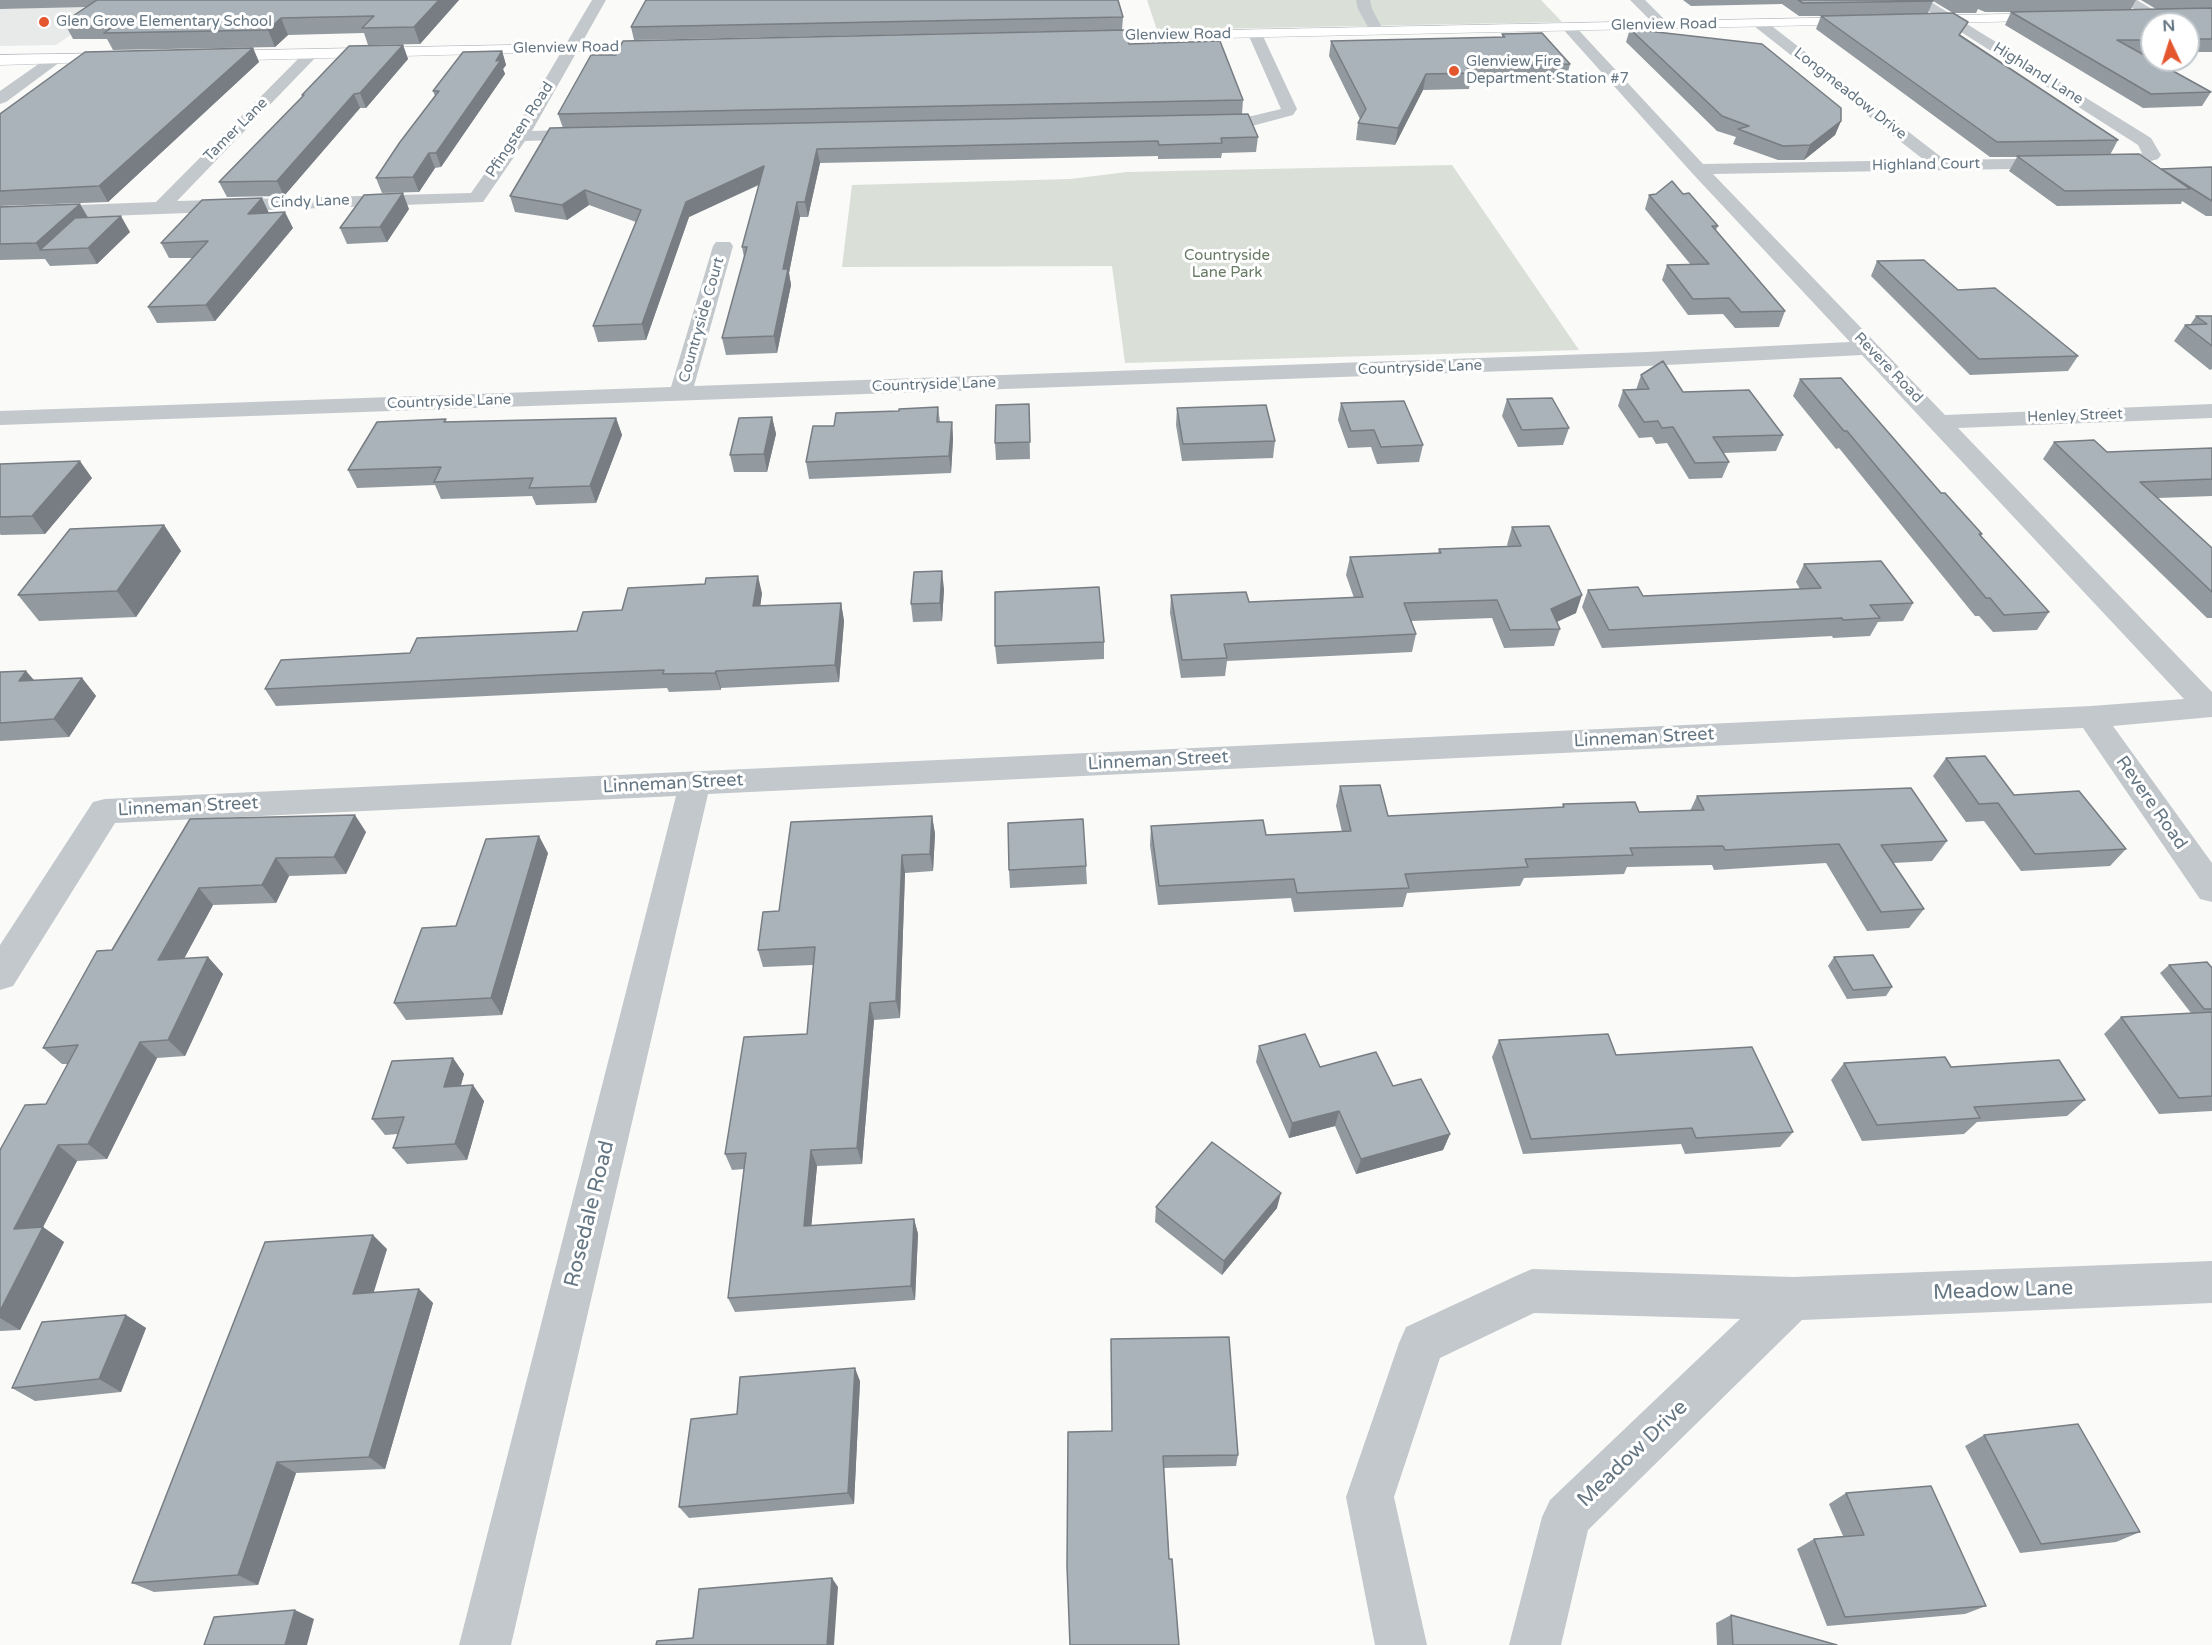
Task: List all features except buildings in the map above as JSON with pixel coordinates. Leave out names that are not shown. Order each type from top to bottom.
[{"type":"main road","points":[[2121,16],[2140,16]]},
{"type":"main road","points":[[1903,20],[2064,17]]},
{"type":"main road","name":"Glenview Road","points":[[1066,38],[1879,21]]},
{"type":"main road","name":"Glenview Road","points":[[192,56],[676,46]]},
{"type":"main road","points":[[0,60],[132,57]]},
{"type":"street","name":"Pfingsten Road","points":[[476,198],[520,136],[599,0]]},
{"type":"street","points":[[1363,0],[1365,9],[1377,31]]},
{"type":"street","points":[[1637,0],[1663,25]]},
{"type":"street","name":"Highland Lane","points":[[1918,0],[2145,142],[2152,155]]},
{"type":"street","points":[[2126,0],[2154,12]]},
{"type":"street","name":"Longmeadow Drive","points":[[1759,23],[1941,165]]},
{"type":"street","name":"Revere Road","points":[[1568,27],[1698,169],[2211,707]]},
{"type":"street","points":[[1193,122],[1252,120],[1287,112],[1289,109],[1255,34]]},
{"type":"street","name":"Tamer Lane","points":[[161,207],[311,54]]},
{"type":"street","points":[[0,99],[55,59]]},
{"type":"street","points":[[520,136],[612,134]]},
{"type":"street","name":"Highland Court","points":[[1698,169],[2130,162],[2152,155]]},
{"type":"street","name":"Cindy Lane","points":[[0,214],[476,198]]},
{"type":"street","name":"Countryside Court","points":[[680,394],[723,246]]},
{"type":"street","name":"Countryside Lane","points":[[0,418],[1635,360],[1869,348]]},
{"type":"street","name":"Henley Street","points":[[1939,422],[2212,411]]},
{"type":"street","name":"Linneman Street","points":[[0,975],[105,812],[2091,717],[2211,707]]},
{"type":"street","name":"Revere Road","points":[[2091,717],[2212,889]]},
{"type":"street","name":"Rosedale Road","points":[[485,1645],[695,783]]},
{"type":"street","name":"Meadow Lane","points":[[1401,1645],[1370,1497],[1422,1343],[1532,1291],[1793,1299],[2212,1282]]},
{"type":"street","name":"Meadow Drive","points":[[1534,1645],[1567,1517],[1793,1299]]},
{"type":"shaded area","name":"Glen Grove Elementary School","points":[[0,0],[121,0],[56,45],[0,46]]},
{"type":"green space","points":[[1147,0],[1541,0],[1562,22],[1157,30]]},
{"type":"green space","name":"Countryside Lane Park","points":[[1452,165],[1579,350],[1125,363],[1112,266],[842,267],[852,185],[1070,179],[1127,172]]},
{"type":"place","name":"Glen Grove Elementary School","points":[[44,22]]},
{"type":"place","name":"Glenview Fire Department Station #7","points":[[1454,71]]}]
